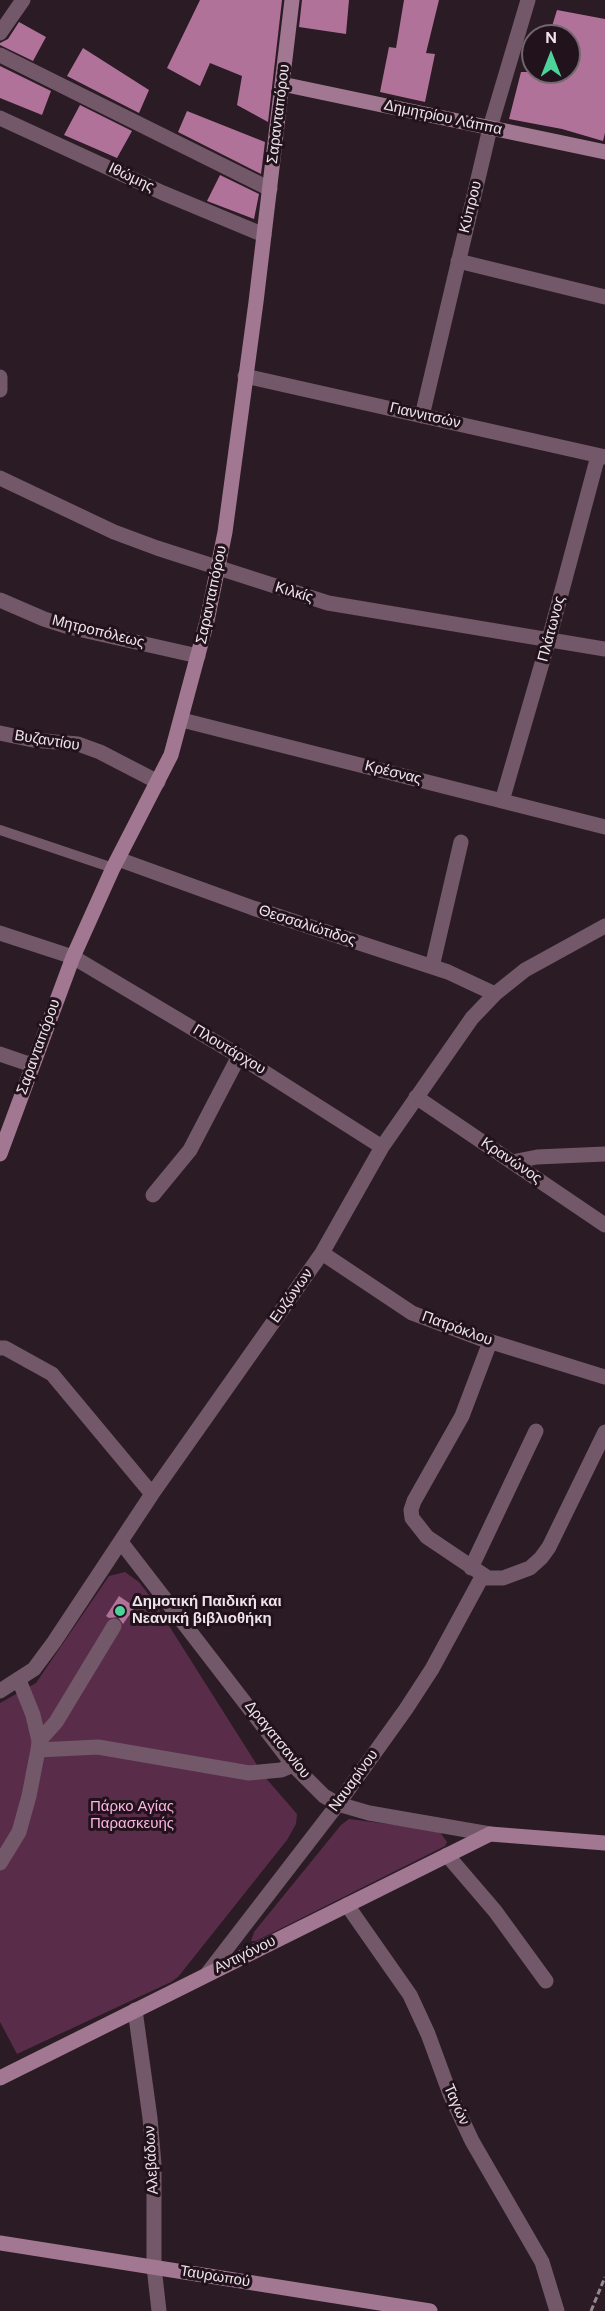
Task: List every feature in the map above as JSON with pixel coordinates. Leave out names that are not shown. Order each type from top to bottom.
[{"type":"street","points":[[0,33],[23,0]]},
{"type":"street","name":"Σαρανταπόρου","points":[[0,1154],[73,957],[116,863],[171,755],[182,720],[219,568],[270,189],[292,0]]},
{"type":"street","name":"Κύπρου","points":[[422,416],[490,128],[528,0]]},
{"type":"street","points":[[0,55],[270,189]]},
{"type":"street","name":"Δημητρίου Λάππα","points":[[282,84],[605,152]]},
{"type":"street","name":"Ιθώμης","points":[[0,118],[163,193],[264,235]]},
{"type":"street","points":[[458,261],[605,297]]},
{"type":"street","name":"Γιαννιτσών","points":[[245,376],[602,456]]},
{"type":"street","points":[[0,377],[0,390]]},
{"type":"street","name":"Πλάτωνος","points":[[502,801],[602,456]]},
{"type":"street","name":"Κιλκίς","points":[[0,478],[114,532],[328,603],[605,649]]},
{"type":"street","name":"Μητροπόλεως","points":[[0,600],[69,627],[198,656]]},
{"type":"street","name":"Κρέσνας","points":[[182,720],[605,827]]},
{"type":"street","name":"Βυζαντίου","points":[[0,733],[33,740],[78,744],[100,752],[158,782]]},
{"type":"street","points":[[432,967],[461,842]]},
{"type":"street","name":"Θεσσαλιώτιδος","points":[[116,863],[432,967],[495,994]]},
{"type":"street","name":"Ευζώνων","points":[[0,1691],[34,1669],[54,1642],[152,1494],[322,1253],[382,1147],[472,1018],[495,994],[525,970],[605,926]]},
{"type":"street","name":"Πλουτάρχου","points":[[0,933],[73,957],[239,1056],[382,1147]]},
{"type":"street","points":[[0,1054],[32,1065]]},
{"type":"street","points":[[153,1195],[190,1150],[239,1056]]},
{"type":"street","name":"Κρανώνος","points":[[416,1097],[605,1225]]},
{"type":"street","points":[[512,1162],[537,1157],[605,1154]]},
{"type":"street","name":"Πατρόκλου","points":[[322,1253],[412,1312],[490,1342],[605,1377]]},
{"type":"street","points":[[490,1342],[462,1416],[418,1492],[411,1510],[412,1518],[419,1529],[477,1572],[492,1579],[510,1576],[530,1568],[541,1558],[554,1538],[605,1432]]},
{"type":"street","points":[[0,1348],[5,1348],[52,1374],[152,1494]]},
{"type":"street","name":"Ναυαρίνου","points":[[207,1974],[338,1804],[432,1669],[477,1572],[536,1431]]},
{"type":"street","name":"Δραγατσανίου","points":[[121,1542],[293,1765],[324,1796],[338,1804],[369,1813],[490,1834],[605,1843]]},
{"type":"street","points":[[39,1746],[114,1626]]},
{"type":"street","points":[[0,1863],[19,1832],[30,1796],[39,1746],[33,1715],[19,1680]]},
{"type":"street","points":[[39,1746],[98,1748],[249,1773],[280,1770],[293,1765]]},
{"type":"street","name":"Αντιγόνου","points":[[0,2078],[490,1834]]},
{"type":"street","points":[[447,1855],[495,1911],[546,1981]]},
{"type":"street","name":"Ταγών","points":[[347,1905],[410,1995],[428,2034],[450,2094],[472,2141],[542,2262],[557,2311]]},
{"type":"street","name":"Αλεβάδων","points":[[135,2010],[152,2142],[154,2267],[159,2311]]},
{"type":"street","name":"Ταυρωπού","points":[[0,2243],[154,2267],[363,2306],[430,2311]]},
{"type":"lane","name":"Θεσσαλιώτιδος","points":[[0,830],[116,863]]},
{"type":"path","points":[[591,2311],[605,2277]]},
{"type":"green space","name":"Πάρκο Αγίας Παρασκευής","points":[[125,1572],[139,1582],[152,1599],[264,1776],[297,1814],[296,1824],[287,1840],[178,1977],[17,2054],[0,2022],[0,1703],[36,1683],[109,1576]]},
{"type":"green space","points":[[349,1819],[434,1830],[440,1832],[447,1842],[445,1846],[256,1941],[251,1941],[254,1932],[341,1825]]},
{"type":"building","points":[[200,0],[282,0],[268,122],[237,105],[242,76],[210,63],[200,86],[167,68]]},
{"type":"building","points":[[302,0],[349,0],[346,34],[299,27]]},
{"type":"building","points":[[404,0],[439,0],[426,53],[435,54],[425,102],[380,92],[389,47],[396,48]]},
{"type":"building","points":[[557,10],[605,19],[605,133],[603,141],[562,129],[509,119],[521,72],[521,84],[581,84],[581,24],[553,24]]},
{"type":"building","points":[[19,22],[46,37],[33,61],[0,45],[8,39]]},
{"type":"building","points":[[83,48],[149,90],[139,113],[67,76]]},
{"type":"building","points":[[0,66],[51,91],[42,115],[0,98]]},
{"type":"building","points":[[80,105],[132,131],[117,158],[64,135]]},
{"type":"building","points":[[187,111],[265,142],[261,174],[178,132]]},
{"type":"building","points":[[220,175],[259,194],[254,219],[207,201]]},
{"type":"building","name":"Δημοτική Παιδική και Νεανική βιβλιοθήκη","points":[[119,1596],[135,1607],[123,1624],[118,1617],[106,1616]]},
{"type":"place","name":"Δημοτική Παιδική και Νεανική βιβλιοθήκη","points":[[120,1611]]}]
